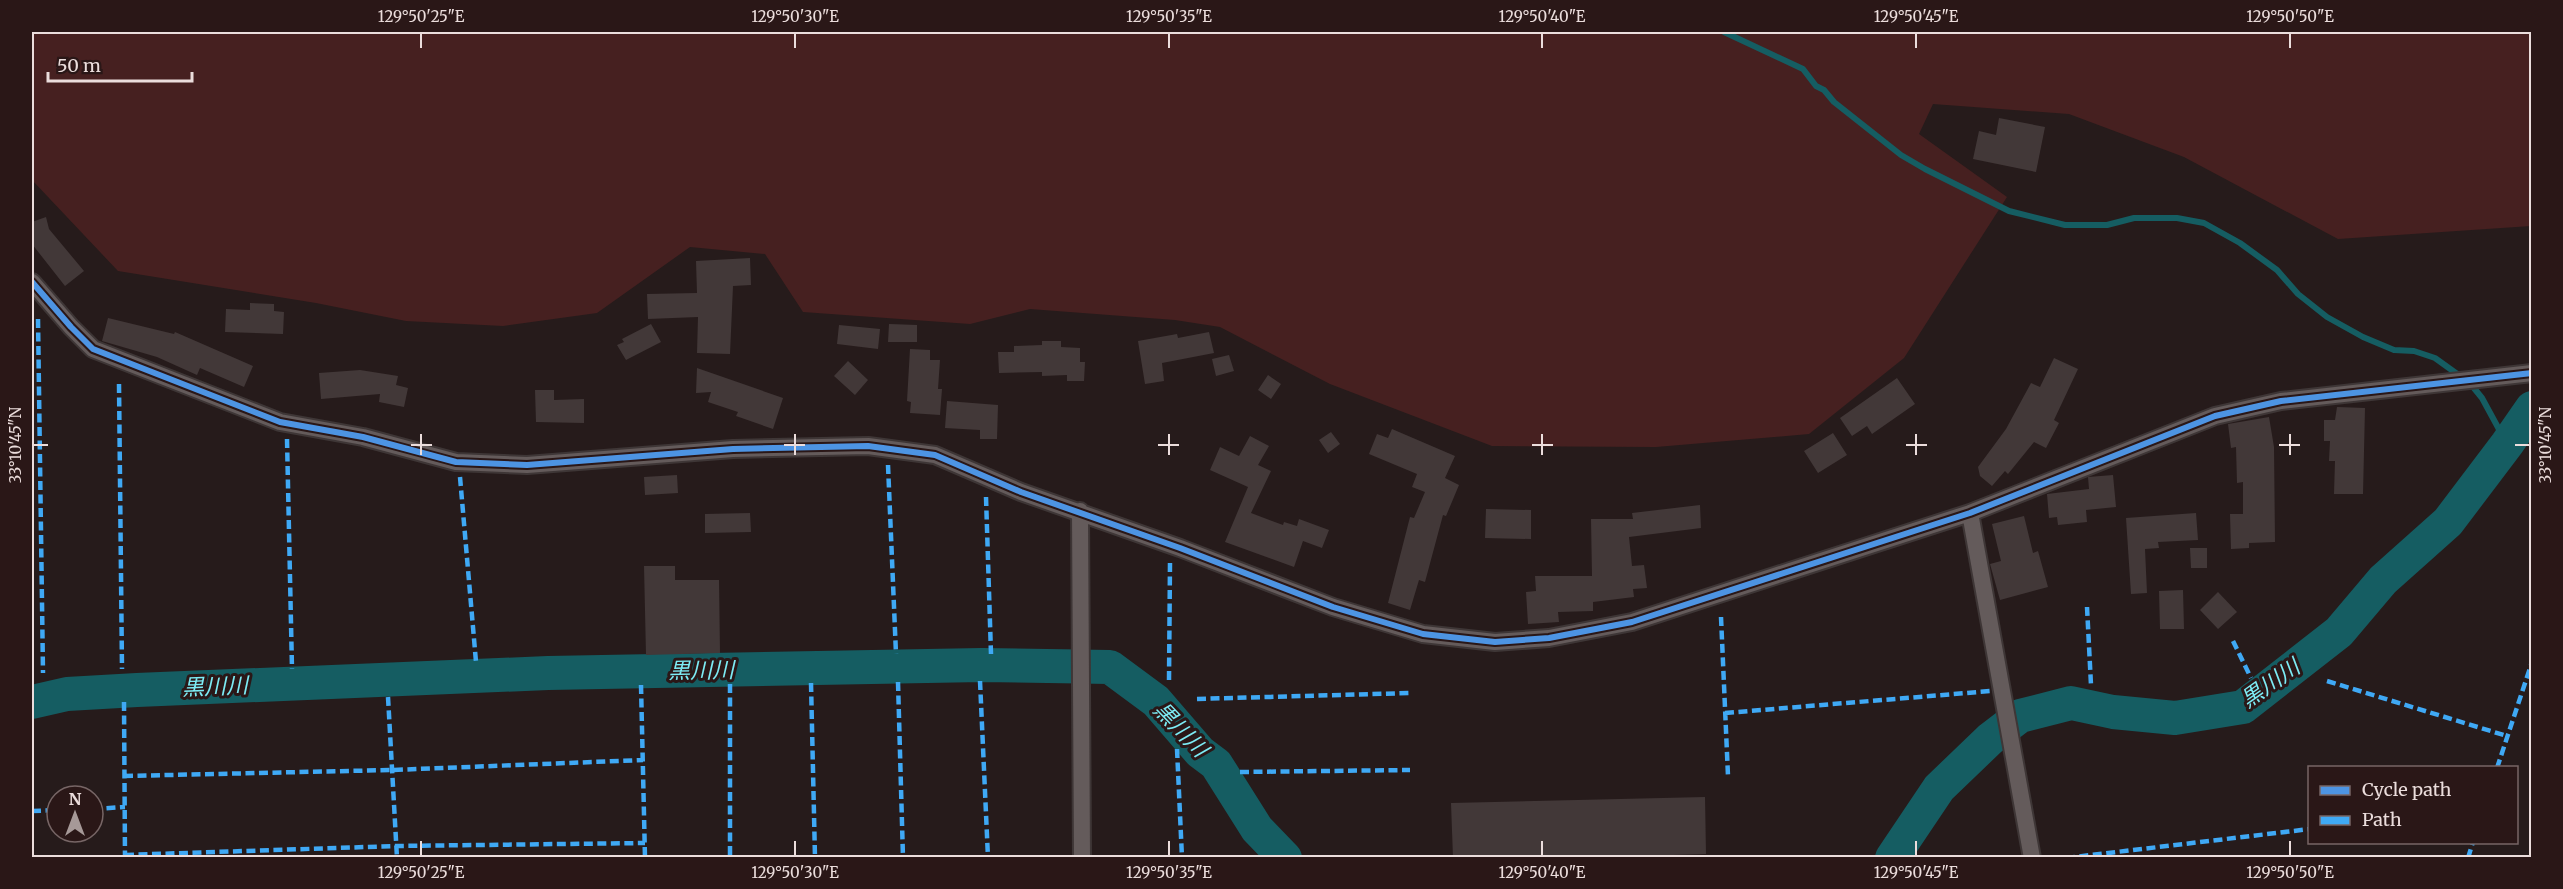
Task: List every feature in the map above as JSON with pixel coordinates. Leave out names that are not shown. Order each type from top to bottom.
[{"type":"street","points":[[32,282],[93,349],[280,422],[363,437],[456,462],[527,465],[734,449],[868,446],[935,455],[1021,492],[1080,511],[1333,607],[1423,634],[1495,642],[1549,638],[1632,622],[1970,513],[2215,416],[2281,401],[2532,374]]},
{"type":"street","points":[[1080,511],[1082,858]]},
{"type":"street","points":[[1970,513],[2032,858]]},
{"type":"shaded area","points":[[32,32],[2531,32],[2531,226],[2338,239],[2184,157],[2069,114],[1933,104],[1919,134],[2007,197],[1904,358],[1809,434],[1656,447],[1492,446],[1330,384],[1220,327],[1175,320],[1030,309],[970,324],[803,312],[765,254],[690,247],[597,313],[503,326],[406,321],[316,303],[118,271],[32,180]]},
{"type":"building","points":[[1999,118],[2045,127],[2036,172],[1973,159],[1979,131],[1996,135]]},
{"type":"building","points":[[46,217],[49,229],[84,271],[65,286],[32,244],[32,222]]},
{"type":"building","points":[[750,258],[751,285],[733,286],[730,354],[697,353],[698,317],[648,319],[647,294],[697,293],[696,261]]},
{"type":"building","points":[[250,303],[274,304],[274,311],[284,312],[283,334],[225,332],[226,309],[250,310]]},
{"type":"building","points":[[108,318],[174,334],[175,332],[253,366],[244,387],[200,368],[197,375],[157,357],[102,341]]},
{"type":"building","points":[[651,324],[661,342],[626,360],[617,345],[624,342],[622,339]]},
{"type":"building","points":[[889,324],[917,325],[917,342],[888,342]]},
{"type":"building","points":[[839,325],[880,329],[878,349],[837,344]]},
{"type":"building","points":[[1209,332],[1214,353],[1162,363],[1164,381],[1145,384],[1138,341],[1177,334],[1178,338]]},
{"type":"building","points":[[1042,341],[1061,341],[1061,347],[1080,348],[1080,362],[1085,362],[1084,381],[1067,381],[1067,375],[1042,376],[1042,372],[999,373],[998,352],[1014,352],[1014,346],[1042,345]]},
{"type":"building","points":[[910,349],[930,350],[930,360],[940,360],[938,389],[942,389],[940,415],[910,413],[911,402],[907,401]]},
{"type":"building","points":[[1229,355],[1234,371],[1216,376],[1212,359]]},
{"type":"building","points":[[2054,358],[2078,369],[2054,420],[2059,423],[2046,448],[2034,442],[2008,474],[2005,471],[1992,486],[1980,476],[1978,467],[2006,429],[2031,383],[2040,387]]},
{"type":"building","points":[[848,361],[868,380],[855,395],[834,376]]},
{"type":"building","points":[[697,368],[783,398],[773,429],[736,416],[738,412],[708,402],[711,392],[696,393]]},
{"type":"building","points":[[360,370],[398,376],[396,385],[408,388],[404,407],[379,402],[380,394],[321,399],[319,373]]},
{"type":"building","points":[[1268,375],[1281,384],[1271,399],[1258,390]]},
{"type":"building","points":[[1897,378],[1915,404],[1872,434],[1867,426],[1852,436],[1840,418]]},
{"type":"building","points":[[535,390],[554,390],[554,400],[584,399],[584,423],[536,422]]},
{"type":"building","points":[[947,401],[998,405],[997,439],[980,439],[980,430],[945,428]]},
{"type":"building","points":[[2337,407],[2365,408],[2363,494],[2334,494],[2335,461],[2329,461],[2330,441],[2324,441],[2324,420],[2335,420]]},
{"type":"building","points":[[2269,417],[2274,447],[2275,542],[2249,543],[2249,548],[2231,549],[2230,514],[2243,514],[2243,482],[2237,483],[2236,447],[2231,448],[2228,424]]},
{"type":"building","points":[[1392,429],[1455,456],[1445,478],[1459,485],[1446,516],[1443,515],[1425,582],[1419,580],[1410,610],[1388,603],[1410,517],[1414,518],[1425,492],[1412,487],[1417,474],[1369,454],[1377,434],[1388,438]]},
{"type":"building","points":[[1331,432],[1340,444],[1328,453],[1319,440]]},
{"type":"building","points":[[1833,433],[1847,455],[1818,473],[1804,451]]},
{"type":"building","points":[[1250,436],[1269,446],[1258,465],[1271,471],[1251,513],[1283,525],[1284,522],[1297,526],[1299,519],[1329,530],[1322,548],[1303,541],[1294,567],[1225,542],[1248,487],[1210,470],[1220,447],[1239,456]]},
{"type":"building","points":[[677,475],[678,493],[645,495],[644,477]]},
{"type":"building","points":[[2113,475],[2116,507],[2086,510],[2087,522],[2058,525],[2057,517],[2049,518],[2047,494],[2089,489],[2088,477]]},
{"type":"building","points":[[1700,505],[1701,528],[1629,537],[1632,566],[1644,565],[1647,588],[1633,589],[1634,597],[1593,602],[1593,611],[1558,612],[1559,622],[1528,624],[1526,592],[1536,591],[1535,576],[1592,576],[1591,519],[1633,519],[1632,513]]},
{"type":"building","points":[[1486,509],[1531,510],[1531,539],[1485,538]]},
{"type":"building","points":[[750,513],[751,532],[705,533],[705,514]]},
{"type":"building","points":[[2196,513],[2198,540],[2158,542],[2159,548],[2145,549],[2147,593],[2131,594],[2126,518]]},
{"type":"building","points":[[2024,516],[2033,553],[2038,551],[2048,587],[2000,600],[1990,564],[2001,561],[1992,524]]},
{"type":"building","points":[[2190,548],[2207,548],[2207,568],[2191,568]]},
{"type":"building","points":[[644,566],[675,566],[675,580],[719,580],[720,653],[646,655]]},
{"type":"building","points":[[2183,590],[2184,629],[2160,629],[2159,591]]},
{"type":"building","points":[[2218,592],[2237,612],[2218,629],[2200,610]]},
{"type":"building","points":[[1705,797],[1706,854],[1576,858],[1453,858],[1451,803]]},
{"type":"waterway","points":[[1724,32],[1803,69],[1816,86],[1824,90],[1834,102],[1901,155],[2009,211],[2065,225],[2107,225],[2134,218],[2177,218],[2204,223],[2240,243],[2277,270],[2298,294],[2327,317],[2363,337],[2394,350],[2414,351],[2435,358],[2460,376]]},
{"type":"waterway","points":[[2469,382],[2482,398],[2507,444]]},
{"type":"waterway","name":"黒川川","points":[[1892,858],[1939,788],[1990,739],[2020,716],[2071,703],[2113,712],[2175,718],[2243,707],[2339,632],[2383,580],[2448,522],[2532,408]]},
{"type":"waterway","name":"黒川川","points":[[32,702],[67,694],[137,690],[548,673],[982,665],[1110,667],[1156,701],[1200,752],[1216,764],[1257,829],[1285,858]]},
{"type":"marked path","points":[[38,319],[43,673]]},
{"type":"marked path","points":[[119,384],[122,669]]},
{"type":"marked path","points":[[287,439],[292,669]]},
{"type":"marked path","points":[[888,465],[896,654]]},
{"type":"marked path","points":[[460,477],[476,662]]},
{"type":"marked path","points":[[986,497],[991,654]]},
{"type":"marked path","points":[[1169,680],[1170,562]]},
{"type":"marked path","points":[[2087,607],[2091,685]]},
{"type":"marked path","points":[[1721,617],[1728,776]]},
{"type":"marked path","points":[[2233,641],[2251,678]]},
{"type":"marked path","points":[[2498,766],[2532,662]]},
{"type":"marked path","points":[[980,681],[988,858]]},
{"type":"marked path","points":[[2327,681],[2507,736]]},
{"type":"marked path","points":[[898,682],[903,858]]},
{"type":"marked path","points":[[811,683],[815,858]]},
{"type":"marked path","points":[[730,684],[730,858]]},
{"type":"marked path","points":[[641,685],[645,858]]},
{"type":"marked path","points":[[1725,713],[1991,691]]},
{"type":"marked path","points":[[1197,699],[1409,693]]},
{"type":"marked path","points":[[388,697],[397,858]]},
{"type":"marked path","points":[[124,702],[125,858]]},
{"type":"marked path","points":[[1177,749],[1182,858]]},
{"type":"marked path","points":[[124,776],[392,770],[643,760]]},
{"type":"marked path","points":[[1240,772],[1410,770]]},
{"type":"marked path","points":[[105,808],[125,807]]},
{"type":"marked path","points":[[32,811],[45,810]]},
{"type":"marked path","points":[[2066,858],[2308,829]]},
{"type":"marked path","points":[[125,855],[396,846],[645,843]]},
{"type":"marked path","points":[[2468,858],[2472,844]]},
{"type":"cycle path","points":[[32,282],[93,349],[280,422],[363,437],[456,462],[527,465],[733,449],[868,446],[935,455],[1021,492],[1180,548],[1333,607],[1423,634],[1495,642],[1549,638],[1632,622],[1970,513],[2215,416],[2281,401],[2532,373]]}]
